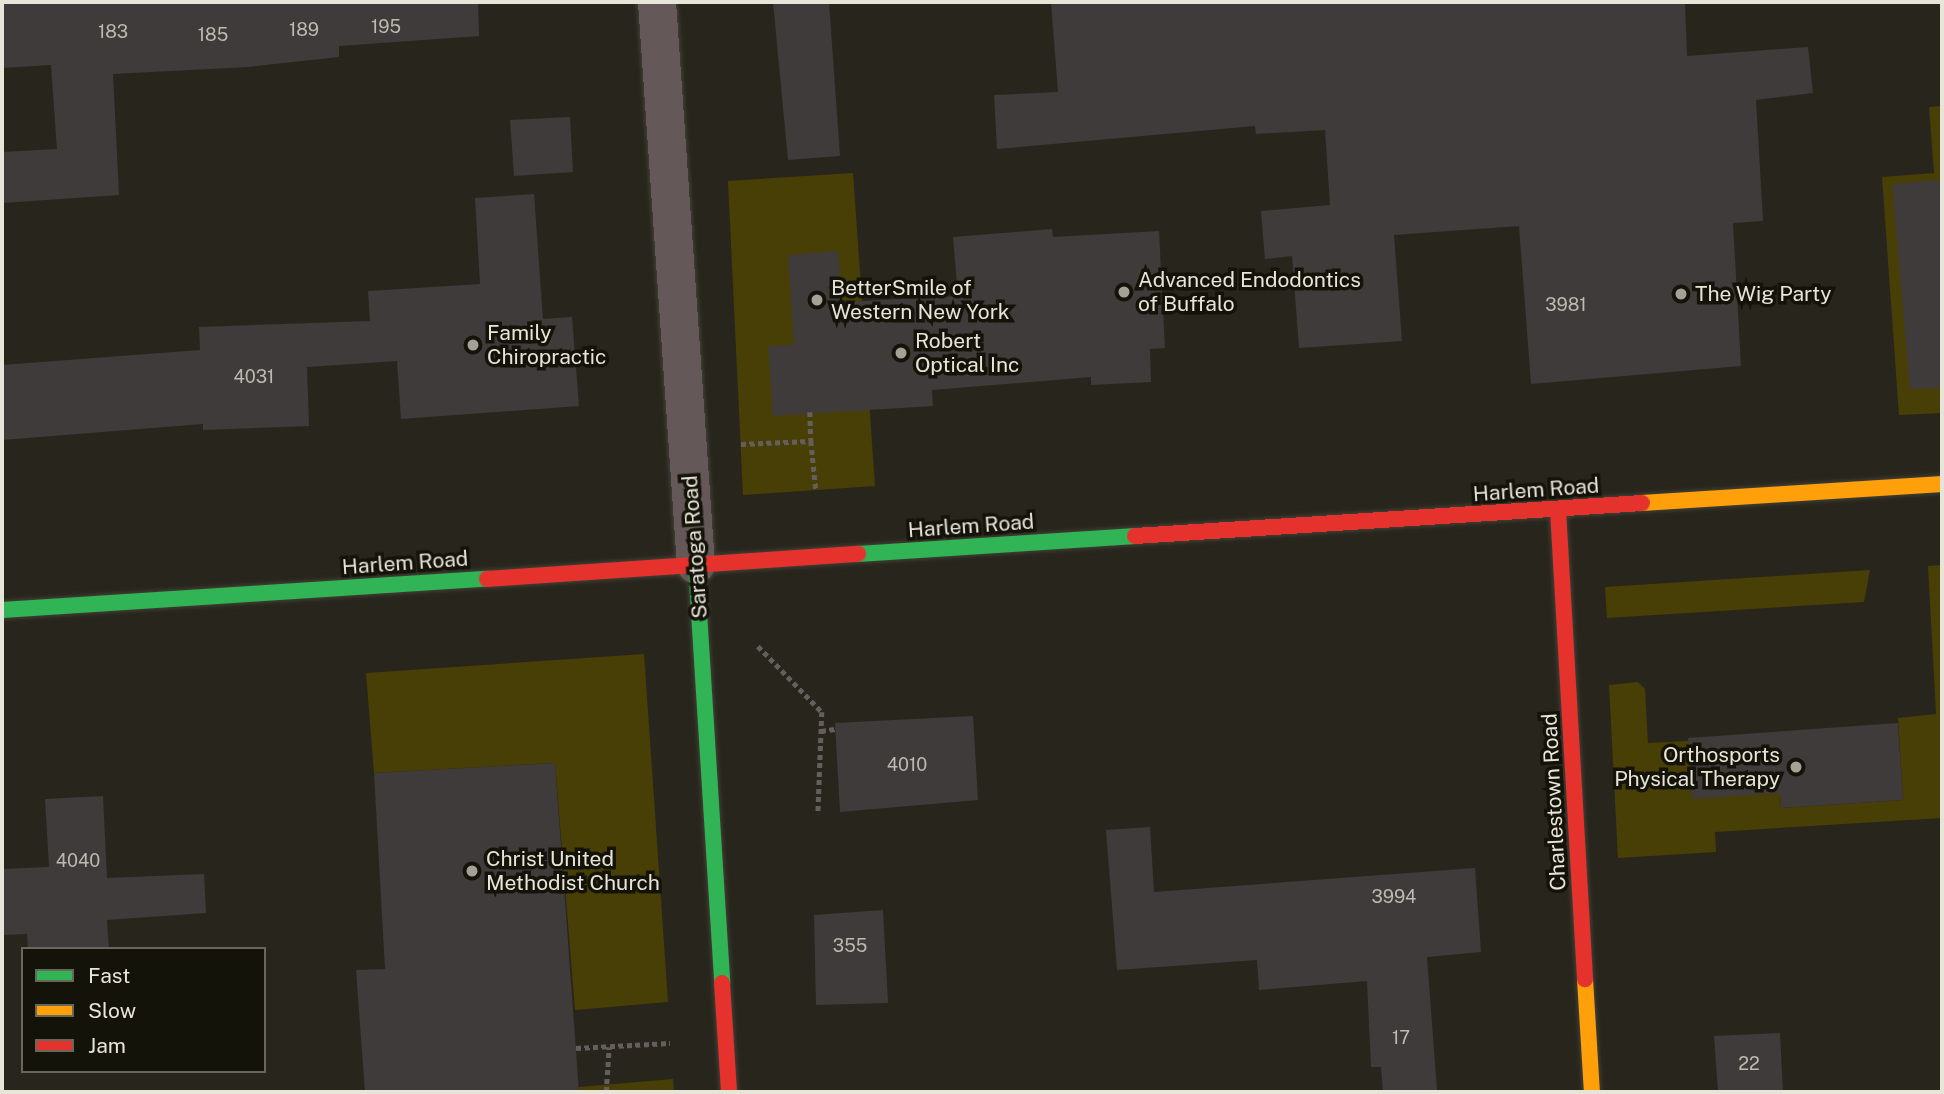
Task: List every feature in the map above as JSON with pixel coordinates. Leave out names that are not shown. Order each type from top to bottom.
[{"type":"main road","name":"Harlem Road","points":[[2,610],[1942,484]]},
{"type":"main road","name":"Charlestown Road","points":[[1558,510],[1592,1092]]},
{"type":"main road","name":"Saratoga Road","points":[[696,565],[729,1092]]},
{"type":"street","name":"Saratoga Road","points":[[657,2],[696,565]]},
{"type":"path","points":[[810,412],[816,490]]},
{"type":"path","points":[[741,444],[811,441]]},
{"type":"path","points":[[758,646],[822,712],[818,814]]},
{"type":"path","points":[[821,731],[835,729]]},
{"type":"path","points":[[576,1048],[670,1043]]},
{"type":"path","points":[[606,1092],[609,1047]]},
{"type":"shaded area","points":[[1942,106],[1942,413],[1899,415],[1882,177],[1934,173],[1929,107]]},
{"type":"shaded area","points":[[853,173],[875,486],[743,495],[728,181]]},
{"type":"shaded area","points":[[1942,565],[1942,818],[1715,832],[1716,852],[1618,858],[1609,685],[1638,682],[1645,689],[1648,743],[1688,741],[1780,793],[1781,808],[1903,800],[1898,718],[1936,714],[1928,566]]},
{"type":"shaded area","points":[[1870,570],[1864,602],[1607,618],[1605,587]]},
{"type":"shaded area","points":[[644,654],[668,1002],[575,1010],[555,763],[374,773],[366,673]]},
{"type":"shaded area","points":[[673,1079],[674,1092],[579,1092],[579,1087]]},
{"type":"building","points":[[2,2],[478,2],[479,36],[339,46],[339,57],[248,67],[113,74],[119,195],[2,203],[2,152],[57,149],[51,65],[2,68]]},
{"type":"building","points":[[773,2],[829,2],[840,156],[788,160]]},
{"type":"building","points":[[1051,2],[1685,2],[1687,56],[1808,47],[1813,93],[1756,100],[1763,221],[1733,223],[1741,366],[1531,384],[1519,226],[1394,235],[1402,341],[1299,348],[1292,256],[1265,259],[1261,211],[1330,205],[1325,130],[1256,134],[1255,126],[997,149],[994,95],[1058,92]]},
{"type":"building","points":[[570,117],[573,172],[514,176],[510,120]]},
{"type":"building","points":[[1942,180],[1942,388],[1910,389],[1892,184]]},
{"type":"building","points":[[534,194],[543,319],[572,317],[579,406],[401,419],[397,361],[307,367],[309,426],[203,430],[203,424],[2,440],[2,365],[200,350],[199,327],[370,321],[368,291],[480,284],[475,198]]},
{"type":"building","points":[[1052,229],[1053,237],[1159,231],[1165,348],[1150,349],[1151,382],[1091,385],[1091,377],[932,390],[933,406],[773,416],[768,346],[794,345],[788,255],[838,251],[842,302],[958,296],[953,237]]},
{"type":"building","points":[[973,716],[978,800],[840,812],[835,723]]},
{"type":"building","name":"Orthosports Physical Therapy","points":[[1898,723],[1903,800],[1781,808],[1780,793],[1692,799],[1688,738]]},
{"type":"building","name":"Christ United Methodist Church","points":[[555,763],[579,1092],[365,1092],[356,970],[385,969],[374,773]]},
{"type":"building","points":[[103,796],[107,878],[204,874],[206,913],[107,920],[109,947],[28,947],[27,934],[2,935],[2,869],[49,867],[45,799]]},
{"type":"building","points":[[1150,827],[1154,892],[1475,868],[1481,952],[1427,957],[1437,1090],[1383,1092],[1381,1067],[1371,1067],[1367,981],[1259,990],[1257,960],[1117,970],[1106,830]]},
{"type":"building","points":[[883,910],[888,1003],[816,1005],[814,915]]},
{"type":"building","points":[[1780,1033],[1783,1092],[1718,1092],[1714,1036]]},
{"type":"traffic: fast","points":[[858,554],[1135,536]]},
{"type":"traffic: fast","points":[[696,565],[722,983]]},
{"type":"traffic: fast","points":[[2,610],[487,579]]},
{"type":"traffic: slow","points":[[1642,503],[1942,484]]},
{"type":"traffic: slow","points":[[1585,979],[1592,1092]]},
{"type":"traffic: jam","points":[[1135,536],[1642,503]]},
{"type":"traffic: jam","points":[[1558,510],[1585,979]]},
{"type":"traffic: jam","points":[[487,579],[858,554]]},
{"type":"traffic: jam","points":[[722,983],[729,1092]]},
{"type":"place","name":"Advanced Endodontics of Buffalo","points":[[1124,292]]},
{"type":"place","name":"The Wig Party","points":[[1681,294]]},
{"type":"place","name":"BetterSmile of Western New York","points":[[817,300]]},
{"type":"place","name":"Family Chiropractic","points":[[473,345]]},
{"type":"place","name":"Robert Optical Inc","points":[[901,353]]},
{"type":"place","name":"Orthosports Physical Therapy","points":[[1796,767]]},
{"type":"place","name":"Christ United Methodist Church","points":[[472,871]]}]
